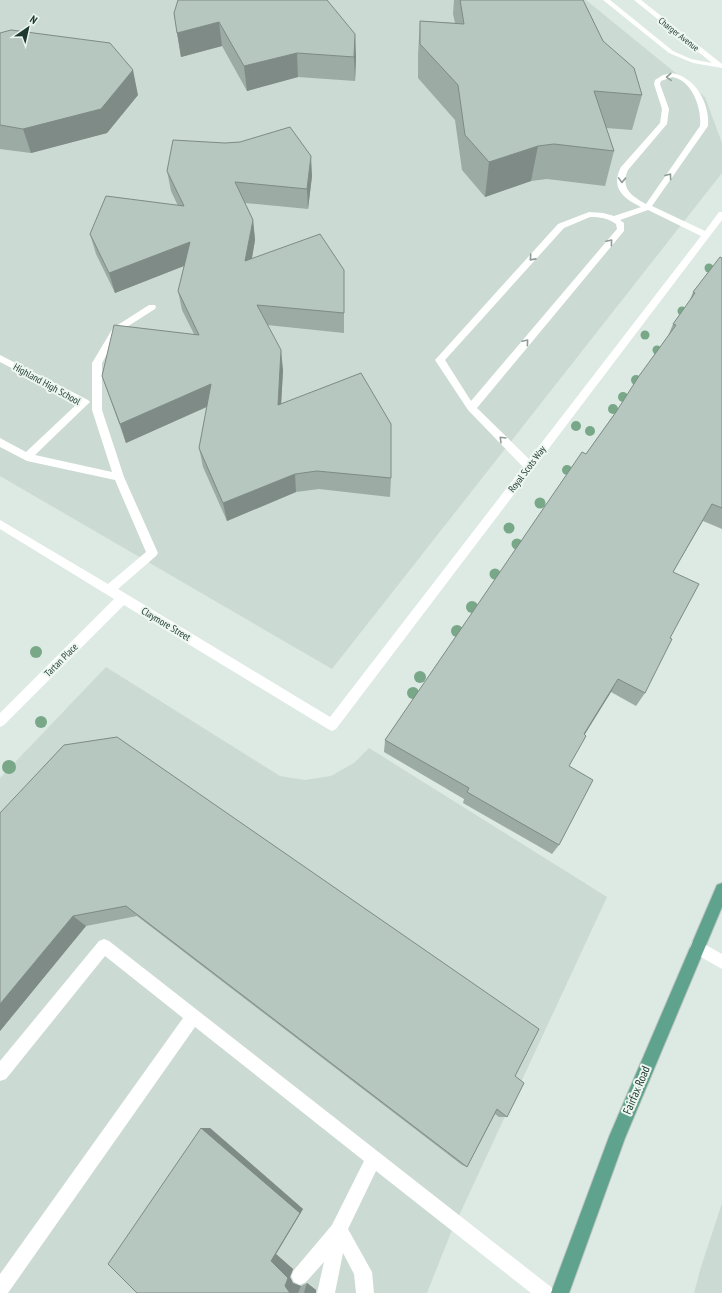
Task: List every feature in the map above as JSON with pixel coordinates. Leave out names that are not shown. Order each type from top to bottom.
[{"type":"main road","name":"Fairfax Road","points":[[560,1293],[617,1137],[722,890]]},
{"type":"street","points":[[606,0],[671,52],[683,59],[695,63],[721,67]]},
{"type":"street","name":"Charger Avenue","points":[[636,0],[721,67]]},
{"type":"street","points":[[614,219],[647,208],[703,129],[706,122],[691,83],[676,77],[663,77],[658,80],[657,84],[666,108],[666,118],[663,124],[624,169],[621,176],[621,183],[623,190],[630,199],[647,208],[706,235]]},
{"type":"street","points":[[471,408],[621,229],[620,223],[603,215],[589,214],[561,226],[440,360],[471,408],[530,466]]},
{"type":"street","name":"Royal Scots Way","points":[[332,725],[722,214]]},
{"type":"street","points":[[109,590],[152,553],[119,477],[97,410],[96,363],[116,330],[152,307]]},
{"type":"street","name":"Highland High School","points":[[0,358],[85,402],[27,457]]},
{"type":"street","points":[[85,402],[97,410]]},
{"type":"street","points":[[0,442],[27,457],[119,477]]},
{"type":"street","name":"Claymore Street","points":[[0,524],[332,725]]},
{"type":"street","name":"Tartan Place","points":[[0,721],[123,598]]},
{"type":"street","points":[[0,1073],[104,946],[546,1293]]},
{"type":"street","points":[[697,947],[722,962]]},
{"type":"street","points":[[0,1289],[193,1016]]},
{"type":"street","points":[[300,1276],[339,1229],[374,1158]]},
{"type":"street","points":[[326,1293],[339,1229]]},
{"type":"street","points":[[339,1229],[363,1272],[365,1293]]},
{"type":"shaded area","points":[[0,0],[586,0],[705,97],[722,143],[722,173],[332,669],[0,476]]},
{"type":"shaded area","points":[[106,667],[280,776],[305,780],[331,776],[354,763],[369,748],[607,897],[450,1235],[427,1293],[0,1293],[0,778]]},
{"type":"shaded area","points":[[722,1203],[722,1293],[694,1293],[701,1267]]},
{"type":"building","points":[[178,0],[327,0],[355,34],[354,57],[297,53],[244,66],[219,22],[177,33],[174,13]]},
{"type":"building","points":[[460,0],[583,0],[603,41],[634,68],[642,95],[594,91],[614,151],[554,144],[538,146],[489,162],[465,135],[458,85],[420,44],[420,21],[464,24]]},
{"type":"building","points":[[11,30],[110,43],[133,70],[101,109],[23,129],[0,125],[0,33]]},
{"type":"building","points":[[290,127],[311,156],[307,189],[235,182],[253,220],[245,261],[320,234],[344,270],[344,313],[257,305],[281,350],[278,405],[361,373],[391,424],[391,478],[317,471],[295,474],[223,503],[199,448],[211,384],[120,424],[102,376],[114,325],[199,335],[178,291],[190,242],[109,273],[90,234],[106,196],[184,206],[167,171],[173,140],[225,143],[240,142]]},
{"type":"building","points":[[720,257],[722,258],[722,508],[712,504],[673,572],[699,584],[670,638],[672,639],[645,693],[618,679],[584,734],[586,736],[569,766],[593,780],[559,845],[467,792],[469,788],[385,740],[582,452],[586,454],[616,412],[639,376],[676,325],[673,324],[695,293],[693,292]]},
{"type":"building","points":[[117,737],[539,1029],[515,1076],[524,1083],[507,1117],[497,1109],[467,1167],[126,906],[73,916],[0,1004],[0,813],[64,745]]},
{"type":"building","points":[[201,1128],[300,1213],[271,1261],[288,1278],[285,1286],[290,1293],[137,1293],[108,1264]]}]
